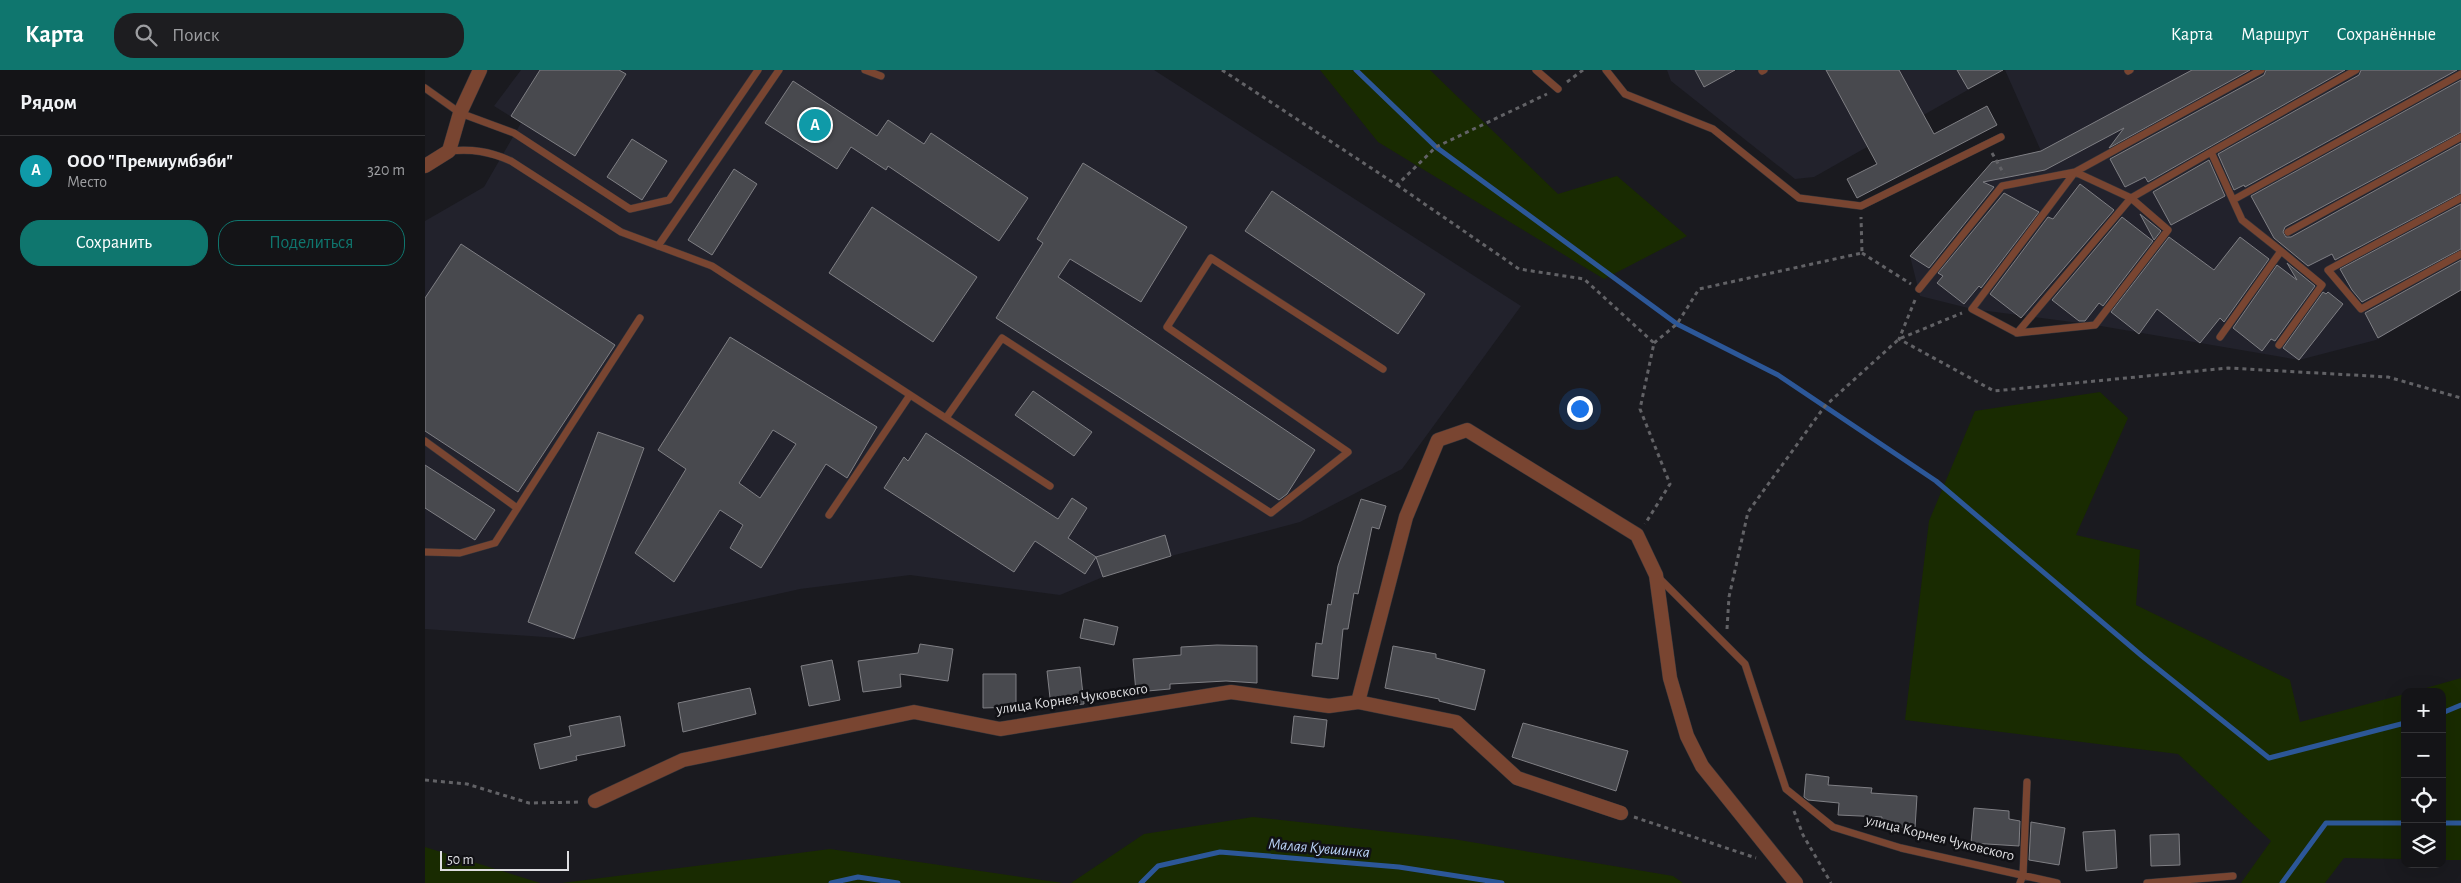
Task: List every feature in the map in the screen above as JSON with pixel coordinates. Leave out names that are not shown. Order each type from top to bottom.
[{"type":"street","points":[[425,166],[449,151],[460,113],[480,70]]},
{"type":"street","points":[[1358,702],[1406,517],[1438,440],[1467,430],[1637,535],[1656,575],[1669,678],[1687,736],[1702,766],[1780,866],[1796,883]]},
{"type":"street","name":"улица Корнея Чуковского","points":[[595,801],[683,760],[914,712],[1000,729],[1231,692],[1329,706],[1358,702],[1456,722],[1517,778],[1621,813]]},
{"type":"lane","points":[[425,88],[460,113],[515,133],[630,210],[669,200],[758,70]]},
{"type":"lane","points":[[658,246],[779,70]]},
{"type":"lane","points":[[865,70],[881,76]]},
{"type":"lane","points":[[1536,70],[1559,89]]},
{"type":"lane","points":[[1606,70],[1625,94],[1713,129],[1799,198],[1861,206],[2001,137]]},
{"type":"lane","points":[[1919,289],[2003,186],[2075,172],[2261,70]]},
{"type":"lane","points":[[2017,333],[2131,198],[2356,70]]},
{"type":"lane","points":[[2233,200],[2461,74]]},
{"type":"lane","points":[[2288,232],[2461,136]]},
{"type":"lane","points":[[449,151],[471,149],[501,157],[621,232],[712,266],[1050,486]]},
{"type":"lane","points":[[2211,152],[2242,220],[2322,285],[2279,345]]},
{"type":"lane","points":[[2075,172],[2131,198],[2168,230],[2095,325],[2017,333],[1972,309],[2075,172]]},
{"type":"lane","points":[[2461,198],[2328,270],[2361,309],[2461,254]]},
{"type":"lane","points":[[2220,337],[2281,251]]},
{"type":"lane","points":[[946,418],[1002,338],[1271,513],[1348,452],[1167,327],[1211,258],[1383,369]]},
{"type":"lane","points":[[425,552],[460,553],[495,543],[640,318]]},
{"type":"lane","points":[[829,515],[911,395]]},
{"type":"lane","points":[[425,441],[517,508]]},
{"type":"lane","points":[[1656,575],[1745,664],[1786,789]]},
{"type":"lane","points":[[2020,883],[2023,875],[2027,782]]},
{"type":"lane","name":"улица Корнея Чуковского","points":[[1786,789],[1833,827],[1901,848],[2057,883]]},
{"type":"lane","points":[[2147,883],[2233,876]]},
{"type":"path","points":[[1222,70],[1397,185],[1519,269],[1584,279],[1654,343]]},
{"type":"path","points":[[1397,185],[1436,147],[1559,89],[1583,70]]},
{"type":"path","points":[[1987,144],[2011,184]]},
{"type":"path","points":[[1861,206],[1862,252]]},
{"type":"path","points":[[1637,535],[1670,484],[1640,409],[1654,343],[1677,324],[1699,289],[1862,252],[1919,289],[1899,339]]},
{"type":"path","points":[[1726,645],[1729,597],[1748,512],[1825,406],[1899,339],[1972,309]]},
{"type":"path","points":[[1899,339],[1994,391],[2229,368],[2388,377],[2461,398]]},
{"type":"path","points":[[425,780],[467,784],[529,803],[595,801]]},
{"type":"path","points":[[1786,789],[1803,835],[1831,883]]},
{"type":"path","points":[[1621,813],[1780,866]]},
{"type":"shaded area","points":[[521,70],[1154,70],[1521,306],[1402,469],[1300,522],[1171,556],[1103,577],[1060,595],[910,575],[800,589],[574,639],[425,629],[425,221],[484,187],[521,123],[494,106]]},
{"type":"shaded area","points":[[1667,70],[2003,70],[1814,177],[1795,179],[1671,81]]},
{"type":"shaded area","points":[[2005,70],[2461,70],[2461,290],[2376,340],[2299,360],[2095,325],[1972,309],[1920,296],[1910,256],[1992,162],[2041,151]]},
{"type":"green space","points":[[1320,70],[1430,70],[1558,194],[1617,176],[1687,236],[1604,279],[1378,142]]},
{"type":"green space","points":[[2100,392],[2128,418],[2076,535],[2140,550],[2136,605],[2290,680],[2300,722],[2401,695],[2401,859],[2344,858],[2325,883],[2241,883],[2271,841],[2178,754],[1905,720],[1929,521],[1975,411]]},
{"type":"green space","points":[[2461,678],[2461,860],[2446,860],[2446,688],[2426,688]]},
{"type":"green space","points":[[1253,817],[1453,839],[1673,876],[1683,883],[1071,883],[1144,834]]},
{"type":"green space","points":[[425,847],[540,883],[425,883]]},
{"type":"green space","points":[[830,849],[1063,883],[562,883]]},
{"type":"building","points":[[540,70],[619,70],[626,74],[575,156],[511,116]]},
{"type":"building","points":[[1695,70],[1735,70],[1704,87]]},
{"type":"building","points":[[1826,70],[1899,70],[1934,134],[1987,106],[1997,125],[1857,198],[1847,179],[1877,164]]},
{"type":"building","points":[[1957,70],[2003,70],[1968,89]]},
{"type":"building","points":[[2192,70],[2250,70],[2109,148],[2124,128],[2045,170],[1983,182],[1994,187],[1929,268],[1910,256],[1992,162],[2041,151]]},
{"type":"building","points":[[2266,70],[2345,70],[2148,182],[2145,177],[2125,187],[2110,159],[2264,75]]},
{"type":"building","points":[[2361,70],[2457,70],[2245,187],[2244,185],[2234,190],[2218,154],[2359,75]]},
{"type":"building","points":[[2461,80],[2461,132],[2285,227],[2283,232],[2286,237],[2291,237],[2461,143],[2461,193],[2335,260],[2332,254],[2308,266],[2274,238],[2251,196]]},
{"type":"building","points":[[793,81],[877,136],[888,120],[924,144],[931,133],[1028,198],[999,241],[888,166],[886,170],[851,147],[837,169],[765,123]]},
{"type":"building","points":[[632,139],[667,161],[642,200],[607,177]]},
{"type":"building","points":[[2209,160],[2225,196],[2171,225],[2153,192]]},
{"type":"building","points":[[1083,163],[1187,227],[1141,302],[1070,259],[1058,277],[1315,450],[1287,494],[1279,500],[996,318],[1043,243],[1037,239]]},
{"type":"building","points":[[734,169],[757,184],[712,255],[688,240]]},
{"type":"building","points":[[2080,184],[2114,210],[2021,318],[1990,294],[2048,217],[2053,219]]},
{"type":"building","points":[[1272,191],[1425,294],[1398,334],[1245,231]]},
{"type":"building","points":[[2004,193],[2039,212],[1981,288],[1979,286],[1964,304],[1937,283],[1943,276],[1938,273]]},
{"type":"building","points":[[2461,204],[2461,249],[2362,302],[2352,290],[2340,269]]},
{"type":"building","points":[[872,207],[977,277],[933,342],[829,273]]},
{"type":"building","points":[[2140,214],[2161,231],[2154,240]]},
{"type":"building","points":[[2122,217],[2153,241],[2103,306],[2099,303],[2085,321],[2079,321],[2052,300]]},
{"type":"building","points":[[2169,237],[2214,270],[2240,237],[2269,259],[2224,322],[2220,318],[2200,343],[2157,309],[2139,334],[2111,312]]},
{"type":"building","points":[[461,244],[615,345],[518,492],[425,431],[425,298]]},
{"type":"building","points":[[2461,260],[2461,290],[2378,338],[2365,313]]},
{"type":"building","points":[[2287,263],[2315,286],[2275,341],[2271,339],[2262,351],[2233,328],[2277,265],[2297,280]]},
{"type":"building","points":[[2323,292],[2326,294],[2328,292],[2343,304],[2299,360],[2283,348]]},
{"type":"building","points":[[730,337],[877,427],[847,478],[826,464],[761,568],[730,548],[743,525],[720,510],[674,582],[635,553],[686,469],[658,450]],"holes":[[[773,430],[796,444],[760,498],[739,483]]]},
{"type":"building","points":[[1033,391],[1092,432],[1074,456],[1015,415]]},
{"type":"building","points":[[598,432],[644,448],[574,639],[528,622]]},
{"type":"building","points":[[926,433],[1058,519],[1072,498],[1087,508],[1068,538],[1096,557],[1085,574],[1035,541],[1014,572],[884,488],[904,457],[908,461]]},
{"type":"building","points":[[425,465],[495,510],[475,540],[425,508]]},
{"type":"building","points":[[1361,499],[1386,506],[1379,529],[1372,527],[1358,594],[1354,593],[1348,629],[1343,629],[1338,679],[1312,676],[1316,643],[1322,644],[1328,604],[1331,605],[1338,566]]},
{"type":"building","points":[[1165,535],[1171,556],[1103,577],[1096,557]]},
{"type":"building","points":[[1084,619],[1118,627],[1114,645],[1080,638]]},
{"type":"building","points":[[920,644],[953,649],[948,681],[900,674],[901,687],[863,692],[858,661],[918,653]]},
{"type":"building","points":[[1217,645],[1257,646],[1257,683],[1226,681],[1170,684],[1170,689],[1136,692],[1133,659],[1181,655],[1181,647]]},
{"type":"building","points":[[1393,646],[1436,654],[1436,658],[1485,670],[1475,710],[1439,701],[1439,699],[1385,688]]},
{"type":"building","points":[[832,660],[840,700],[809,706],[801,666]]},
{"type":"building","points":[[1080,667],[1084,704],[1051,707],[1047,671]]},
{"type":"building","points":[[983,674],[1016,674],[1016,707],[983,708]]},
{"type":"building","points":[[750,688],[756,714],[683,732],[678,703]]},
{"type":"building","points":[[620,716],[625,746],[576,756],[577,760],[540,769],[534,744],[571,736],[569,726]]},
{"type":"building","points":[[1294,716],[1327,720],[1324,747],[1291,743]]},
{"type":"building","points":[[1523,723],[1628,751],[1616,791],[1512,757]]},
{"type":"building","points":[[1806,774],[1829,777],[1828,785],[1872,788],[1871,793],[1917,796],[1915,828],[1881,826],[1882,817],[1838,815],[1839,803],[1808,800],[1804,797]]},
{"type":"building","points":[[1974,808],[2009,811],[2009,819],[2020,821],[2019,846],[1971,843]]},
{"type":"building","points":[[2031,822],[2065,828],[2059,865],[2029,860]]},
{"type":"building","points":[[2115,830],[2117,868],[2086,871],[2083,832]]},
{"type":"building","points":[[2179,834],[2180,865],[2151,866],[2150,835]]},
{"type":"waterway","points":[[1356,70],[1436,147],[1677,324],[1778,375],[1936,481],[2142,656],[2269,758],[2401,724]]},
{"type":"waterway","points":[[2446,711],[2461,705]]},
{"type":"waterway","name":"Малая Кувшинка","points":[[2282,883],[2326,823],[2401,823]]},
{"type":"waterway","name":"Малая Кувшинка","points":[[2446,823],[2461,823]]},
{"type":"waterway","name":"Малая Кувшинка","points":[[1141,883],[1158,866],[1220,852],[1399,867],[1502,883]]},
{"type":"waterway","name":"Малая Кувшинка","points":[[831,883],[858,877],[898,883]]},
{"type":"place","name":"ООО \"Премиумбэби\"","points":[[815,125]]}]
